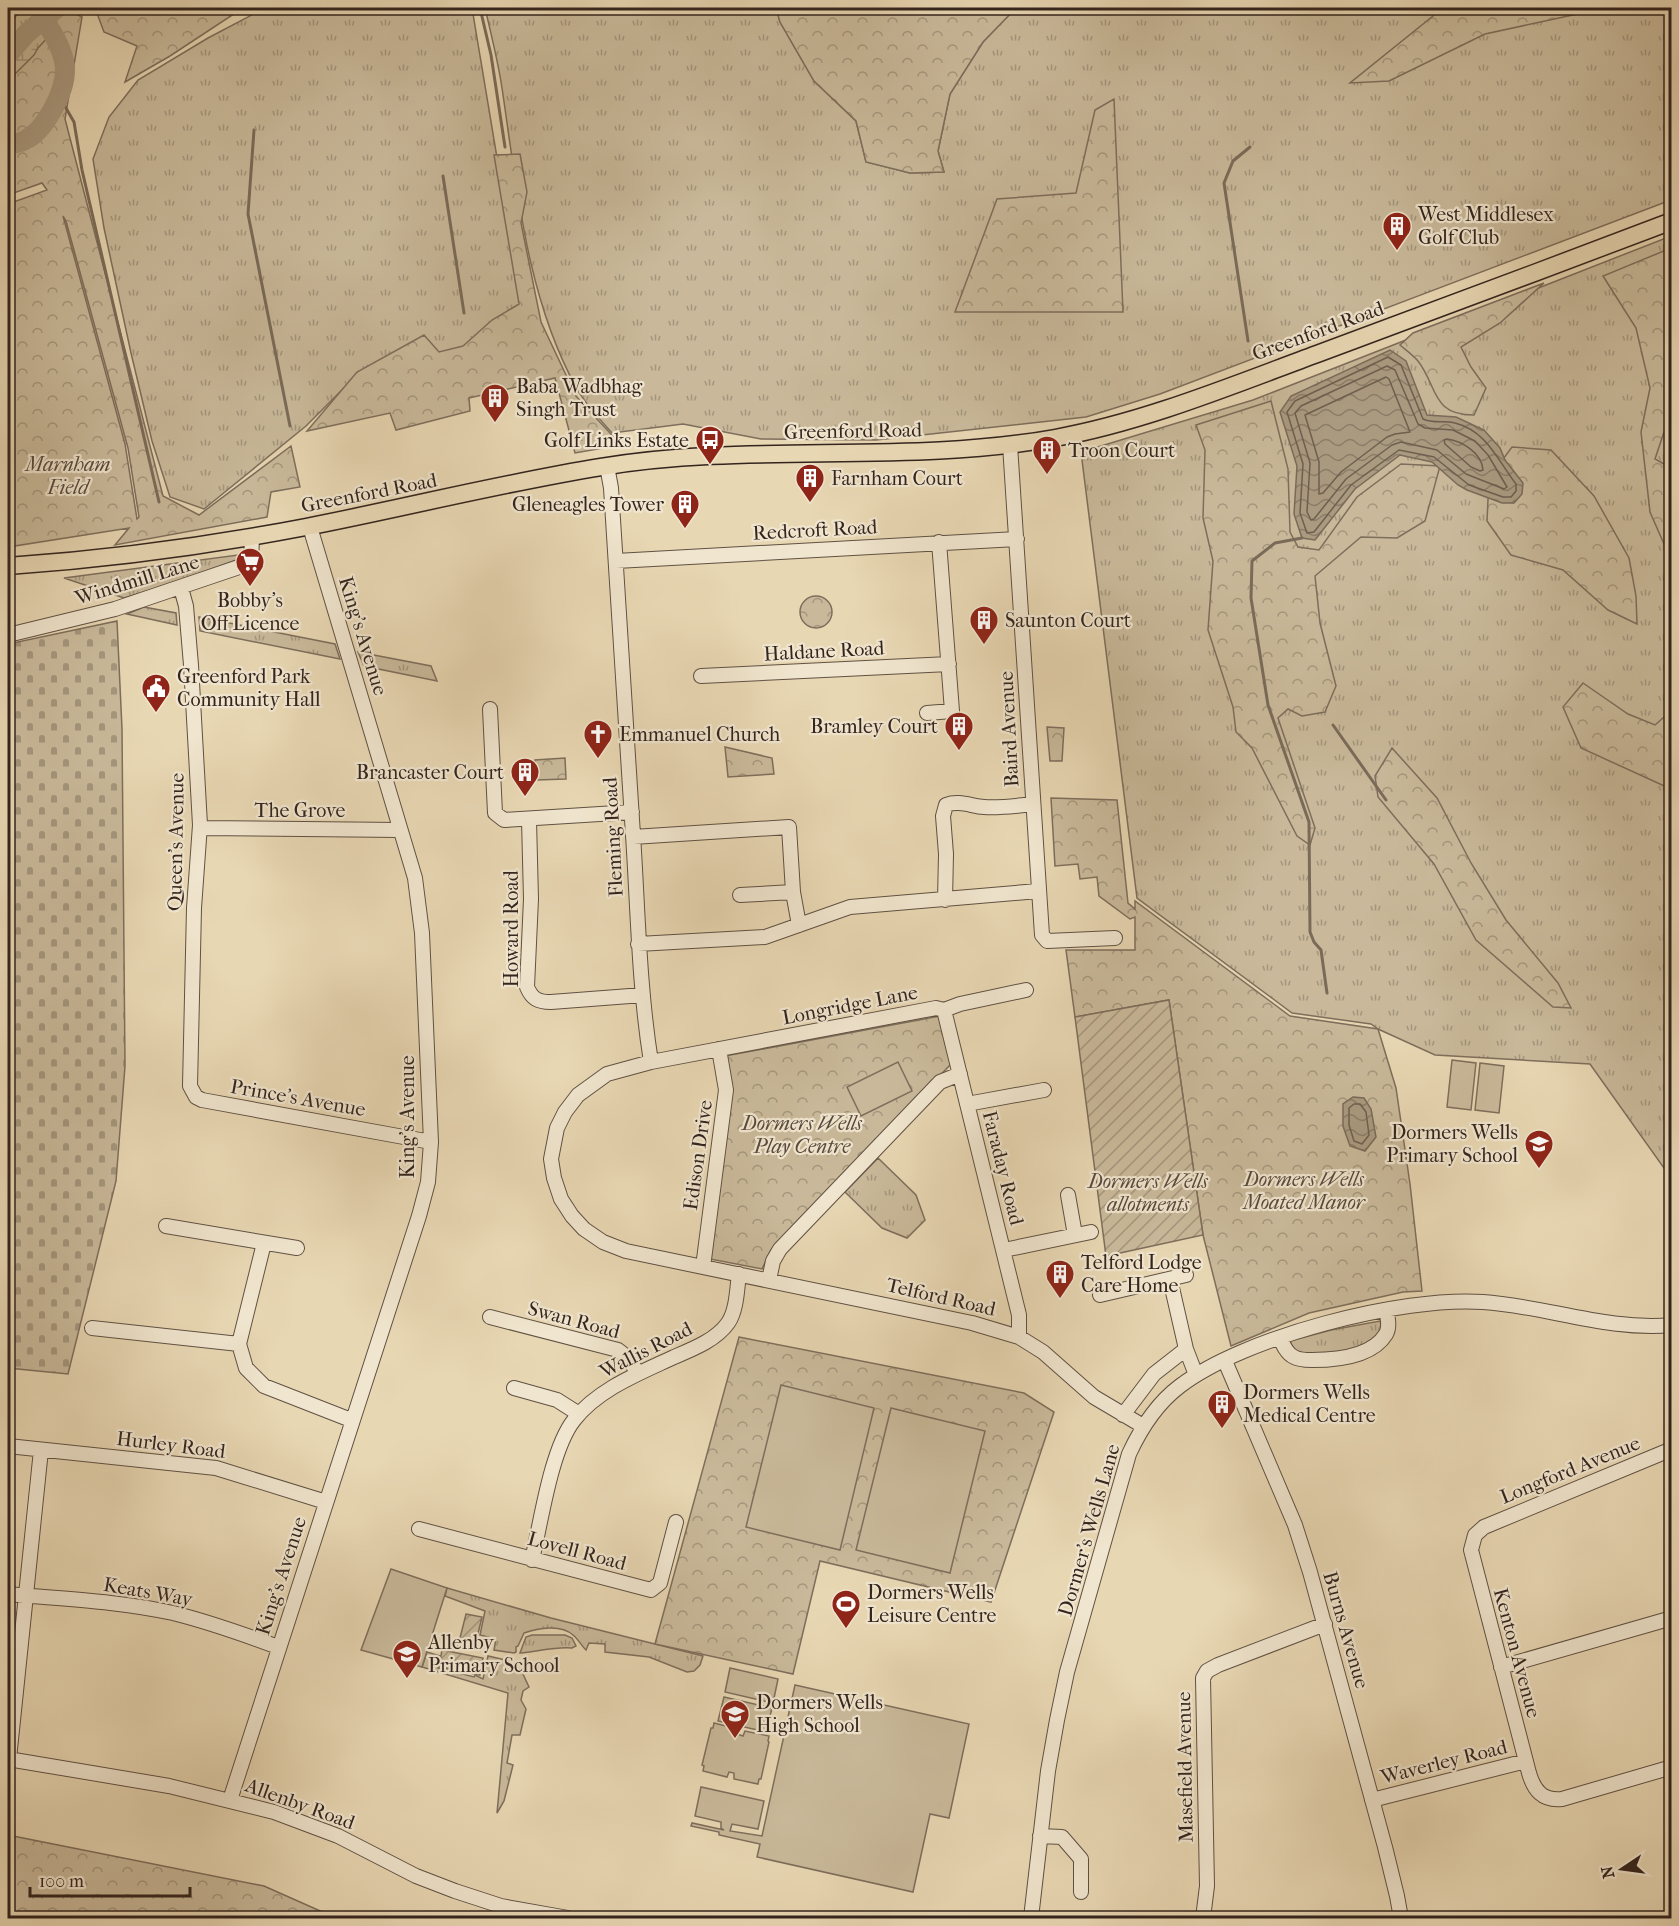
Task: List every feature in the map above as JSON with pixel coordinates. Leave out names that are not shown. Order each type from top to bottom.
[{"type":"main road","name":"Greenford Road","points":[[8,566],[94,560],[252,537],[607,466],[715,455],[915,452],[1010,445],[1087,432],[1193,400],[1671,221]]},
{"type":"street","name":"Baird Avenue","points":[[1010,445],[1042,935],[1047,941],[1115,938]]},
{"type":"street","name":"Fleming Road","points":[[607,466],[611,482],[638,944],[651,1062]]},
{"type":"street","name":"King's Avenue","points":[[230,1800],[351,1420],[419,1216],[428,1182],[431,1142],[422,933],[415,878],[310,526]]},
{"type":"street","name":"Windmill Lane","points":[[8,635],[115,609],[251,563],[252,537]]},
{"type":"street","name":"Redcroft Road","points":[[616,561],[1017,539]]},
{"type":"street","points":[[927,713],[952,711],[939,542]]},
{"type":"street","name":"Queen's Avenue","points":[[181,588],[186,606],[190,653],[200,828],[194,908],[189,1077],[190,1086],[196,1097]]},
{"type":"street","name":"Haldane Road","points":[[701,676],[949,664]]},
{"type":"street","points":[[490,709],[495,813],[504,820],[632,812]]},
{"type":"street","points":[[945,900],[946,854],[943,816],[946,805],[958,802],[982,807],[1033,804]]},
{"type":"street","name":"Howard Road","points":[[529,820],[531,900],[527,987],[531,996],[540,1002],[551,1002],[643,995]]},
{"type":"street","points":[[633,837],[789,827],[793,891],[799,925]]},
{"type":"street","name":"The Grove","points":[[200,828],[400,830]]},
{"type":"street","points":[[740,895],[793,891]]},
{"type":"street","points":[[638,944],[765,937],[850,907],[1038,891]]},
{"type":"street","name":"Longridge Lane","points":[[651,1062],[936,1008],[944,1010],[960,1004],[1026,990]]},
{"type":"street","name":"Faraday Road","points":[[944,1010],[1019,1315],[1019,1337]]},
{"type":"street","name":"Edison Drive","points":[[703,1267],[726,1090],[719,1049]]},
{"type":"street","name":"Telford Road","points":[[651,1062],[608,1074],[585,1088],[560,1120],[554,1138],[551,1159],[554,1179],[565,1207],[577,1222],[594,1236],[626,1251],[972,1323],[1019,1337],[1038,1348],[1094,1397],[1143,1426]]},
{"type":"street","points":[[770,1280],[773,1261],[780,1249],[933,1089],[945,1079],[960,1074]]},
{"type":"street","points":[[968,1104],[1044,1090]]},
{"type":"street","name":"Prince's Avenue","points":[[196,1097],[223,1105],[431,1142]]},
{"type":"street","points":[[1068,1195],[1075,1235]]},
{"type":"street","points":[[166,1226],[297,1248]]},
{"type":"street","points":[[1004,1250],[1091,1232]]},
{"type":"street","points":[[264,1243],[239,1344],[246,1368],[264,1386],[351,1420]]},
{"type":"street","name":"Wallis Road","points":[[532,1560],[559,1449],[568,1429],[579,1414],[606,1392],[638,1373],[698,1346],[722,1329],[730,1318],[740,1274]]},
{"type":"street","points":[[1100,1294],[1186,1275]]},
{"type":"street","points":[[1170,1279],[1186,1349],[1196,1375]]},
{"type":"street","name":"Dormer’s Wells Lane","points":[[1031,1918],[1048,1771],[1068,1672],[1125,1465],[1143,1426],[1167,1397],[1196,1375],[1261,1344],[1317,1326],[1386,1310],[1479,1301],[1515,1305],[1618,1324],[1671,1325]]},
{"type":"street","points":[[1280,1338],[1290,1355],[1296,1359],[1344,1358],[1361,1352],[1381,1340],[1388,1329],[1386,1310]]},
{"type":"street","name":"Swan Road","points":[[490,1317],[618,1350],[627,1357],[638,1373]]},
{"type":"street","points":[[92,1328],[239,1344]]},
{"type":"street","points":[[1123,1415],[1154,1374],[1186,1349]]},
{"type":"street","name":"Burns Avenue","points":[[1225,1361],[1295,1524],[1325,1624],[1398,1896],[1401,1918]]},
{"type":"street","points":[[514,1388],[556,1400],[579,1414]]},
{"type":"street","name":"Hurley Road","points":[[8,1446],[216,1468],[326,1502]]},
{"type":"street","name":"Longford Avenue","points":[[1484,1527],[1671,1449]]},
{"type":"street","points":[[8,1759],[41,1450]]},
{"type":"street","name":"Lovell Road","points":[[419,1529],[651,1590],[660,1583],[676,1522]]},
{"type":"street","name":"Kenton Avenue","points":[[1484,1527],[1472,1539],[1471,1556],[1526,1761],[1532,1782],[1538,1792],[1550,1799],[1562,1799],[1671,1767]]},
{"type":"street","name":"Keats Way","points":[[8,1594],[113,1604],[171,1613],[223,1627],[278,1647]]},
{"type":"street","points":[[1501,1667],[1671,1618]]},
{"type":"street","name":"Masefield Avenue","points":[[1203,1918],[1207,1886],[1203,1678],[1207,1671],[1218,1665],[1325,1624]]},
{"type":"street","name":"Allenby Road","points":[[8,1759],[169,1786],[274,1812],[310,1825],[416,1876],[455,1891],[501,1906],[568,1918]]},
{"type":"street","name":"Waverley Road","points":[[1372,1800],[1526,1761]]},
{"type":"street","points":[[1040,1836],[1062,1837],[1081,1859],[1081,1892]]},
{"type":"green space","points":[[25,8],[41,8],[8,40],[8,23]]},
{"type":"green space","points":[[95,8],[243,8],[170,56],[125,82],[137,46],[104,32]]},
{"type":"green space","points":[[265,8],[472,8],[522,307],[463,350],[360,372],[306,426],[204,509],[170,497],[152,441],[104,228],[93,159],[109,117],[138,80],[208,38]]},
{"type":"green space","points":[[485,8],[776,8],[780,22],[814,81],[856,121],[866,162],[910,173],[944,172],[938,151],[950,94],[983,42],[1016,8],[1448,8],[1483,34],[1594,8],[1671,8],[1671,200],[1160,394],[1086,417],[876,440],[761,439],[683,424],[612,433],[577,389],[546,318],[526,243],[500,78]]},
{"type":"green space","points":[[776,8],[1016,8],[983,42],[950,94],[938,151],[944,172],[910,173],[866,162],[856,121],[814,81],[780,22]]},
{"type":"green space","points":[[1443,8],[1597,8],[1485,34],[1389,81],[1350,83]]},
{"type":"green space","name":"Marnham Field","points":[[66,9],[82,17],[65,119],[163,496],[199,515],[291,446],[300,487],[271,492],[267,517],[115,545],[129,528],[8,547],[8,204],[47,190],[42,183],[8,195],[8,66]],"holes":[[[63,216],[128,448],[139,517],[137,519],[125,444]]]},
{"type":"green space","points":[[44,23],[51,34],[8,81],[8,54],[26,34]]},
{"type":"green space","points":[[1114,99],[1123,312],[955,312],[997,199],[1076,193],[1095,110]]},
{"type":"green space","points":[[520,154],[527,192],[521,223],[541,322],[576,396],[621,445],[575,453],[555,378],[469,398],[470,411],[396,430],[390,413],[307,431],[357,372],[424,335],[439,352],[463,346],[492,320],[519,304],[494,155]]},
{"type":"green space","points":[[1671,236],[1671,1178],[1590,1064],[1435,1055],[1371,1024],[1292,1013],[1137,898],[1081,452],[1253,400]]},
{"type":"green space","points":[[1671,248],[1671,428],[1664,432],[1655,459],[1671,468],[1671,560],[1650,512],[1641,432],[1650,388],[1636,328],[1603,276]]},
{"type":"green space","points":[[1544,283],[1500,323],[1461,347],[1471,367],[1486,388],[1474,415],[1460,414],[1443,405],[1418,361],[1400,345],[1413,333]]},
{"type":"green space","points":[[1271,401],[1288,469],[1290,532],[1298,547],[1319,550],[1357,497],[1401,464],[1440,466],[1425,521],[1397,538],[1361,537],[1315,576],[1320,623],[1336,686],[1325,712],[1302,716],[1288,709],[1278,718],[1315,828],[1310,845],[1297,836],[1252,748],[1236,732],[1233,707],[1208,630],[1213,561],[1203,518],[1205,450],[1196,425]]},
{"type":"green space","points":[[1512,447],[1551,450],[1594,496],[1629,558],[1636,596],[1637,624],[1608,610],[1563,570],[1511,555],[1487,521],[1489,478]]},
{"type":"green space","points":[[238,555],[239,559],[124,598],[64,578]]},
{"type":"green space","points":[[816,596],[827,601],[832,612],[827,623],[816,628],[805,623],[800,612],[805,601]]},
{"type":"green space","points":[[144,607],[176,613],[177,625],[127,614]]},
{"type":"green space","points":[[199,617],[335,644],[340,659],[200,631]]},
{"type":"green space","points":[[117,621],[122,729],[125,1066],[116,1181],[68,1374],[8,1368],[8,644]]},
{"type":"green space","points":[[358,652],[431,666],[437,681],[364,666]]},
{"type":"green space","points":[[1583,683],[1628,714],[1655,725],[1671,711],[1671,789],[1581,748],[1563,707]]},
{"type":"green space","points":[[1047,727],[1064,728],[1062,761],[1050,761]]},
{"type":"green space","points":[[725,747],[772,758],[774,774],[728,777]]},
{"type":"green space","points":[[1392,748],[1437,798],[1471,863],[1506,920],[1558,983],[1571,1008],[1553,1007],[1476,940],[1434,864],[1378,797],[1375,776]]},
{"type":"green space","points":[[565,758],[566,779],[536,780],[535,760]]},
{"type":"green space","name":"Dormers Wells Moated Manor","points":[[1051,798],[1117,800],[1128,903],[1135,909],[1135,901],[1290,1016],[1378,1029],[1396,1088],[1422,1291],[1403,1292],[1309,1313],[1231,1346],[1203,1235],[1169,1000],[1075,1017],[1066,950],[1135,950],[1135,917],[1130,919],[1099,896],[1097,877],[1080,879],[1078,864],[1055,866]]},
{"type":"green space","name":"Dormers Wells allotments","points":[[1169,1000],[1203,1235],[1106,1256],[1075,1017]]},
{"type":"green space","name":"Dormers Wells Play Centre","points":[[940,1016],[951,1064],[771,1250],[762,1269],[710,1259],[725,1056]]},
{"type":"green space","points":[[1452,1060],[1476,1063],[1471,1110],[1447,1107]]},
{"type":"green space","points":[[898,1062],[912,1091],[861,1116],[847,1087]]},
{"type":"green space","points":[[1480,1063],[1504,1066],[1499,1113],[1475,1110]]},
{"type":"green space","points":[[878,1158],[916,1195],[925,1220],[907,1238],[882,1228],[845,1192]]},
{"type":"green space","points":[[1380,1321],[1382,1328],[1377,1336],[1368,1343],[1346,1351],[1301,1356],[1294,1350],[1290,1341],[1331,1330]]},
{"type":"green space","points":[[739,1337],[1024,1393],[1054,1412],[991,1602],[820,1561],[793,1674],[655,1644]]},
{"type":"green space","points":[[781,1385],[874,1408],[840,1550],[746,1527]]},
{"type":"green space","points":[[891,1408],[985,1431],[950,1573],[856,1550]]},
{"type":"green space","points":[[391,1569],[447,1588],[422,1667],[361,1650]]},
{"type":"green space","points":[[447,1588],[551,1618],[703,1656],[700,1665],[694,1671],[687,1672],[649,1657],[605,1652],[605,1644],[589,1643],[586,1650],[575,1637],[556,1628],[524,1633],[514,1653],[494,1650],[496,1639],[480,1635],[485,1611],[445,1596]]},
{"type":"green space","points":[[466,1614],[482,1617],[474,1650],[458,1646]]},
{"type":"green space","points":[[565,1635],[572,1638],[576,1646],[520,1653],[526,1637]]},
{"type":"green space","points":[[442,1650],[483,1658],[480,1675],[439,1667]]},
{"type":"green space","points":[[427,1652],[440,1656],[438,1668],[474,1677],[475,1675],[483,1679],[488,1656],[510,1661],[522,1672],[529,1687],[523,1691],[521,1700],[526,1709],[520,1735],[512,1735],[507,1763],[513,1765],[504,1801],[497,1813],[508,1693],[422,1667]]},
{"type":"green space","points":[[730,1668],[778,1679],[773,1703],[725,1692]]},
{"type":"green space","points":[[795,1685],[969,1724],[949,1818],[930,1814],[913,1892],[757,1857],[760,1844],[691,1826],[692,1823],[724,1830],[721,1828],[721,1822],[695,1816],[701,1787],[764,1801],[758,1829],[732,1824],[730,1831],[762,1836]]},
{"type":"green space","points":[[724,1697],[772,1708],[766,1732],[718,1721]]},
{"type":"green space","points":[[714,1723],[738,1729],[737,1734],[743,1736],[745,1731],[769,1736],[761,1779],[758,1784],[734,1779],[734,1773],[729,1772],[727,1777],[703,1771],[704,1766],[702,1765]]},
{"type":"green space","points":[[8,1835],[264,1886],[336,1918],[8,1918]]},
{"type":"water","points":[[1390,350],[1406,361],[1427,415],[1456,417],[1484,430],[1500,448],[1505,460],[1523,483],[1522,494],[1514,503],[1502,503],[1458,485],[1432,462],[1400,455],[1355,489],[1315,540],[1302,538],[1294,514],[1297,466],[1280,412],[1291,396]]},
{"type":"water","points":[[1353,1097],[1364,1098],[1371,1109],[1376,1137],[1365,1151],[1350,1146],[1343,1126],[1343,1104]]},
{"type":"waterway","points":[[8,55],[26,34],[57,8]]},
{"type":"waterway","points":[[480,8],[491,55],[505,147]]},
{"type":"waterway","points":[[8,145],[23,141],[40,128],[62,89],[65,70],[63,57],[55,37],[44,20]]},
{"type":"waterway","points":[[59,96],[74,122],[82,170],[159,502]]},
{"type":"waterway","points":[[254,130],[248,214],[290,426]]},
{"type":"waterway","points":[[1248,341],[1224,183],[1233,161],[1250,147]]},
{"type":"waterway","points":[[443,176],[464,313]]},
{"type":"waterway","points":[[1302,538],[1275,543],[1252,561],[1251,598],[1268,705],[1309,822],[1310,932],[1314,942],[1321,950],[1327,993]]},
{"type":"waterway","points":[[1333,725],[1386,800]]},
{"type":"place","name":"West Middlesex Golf Club","points":[[1397,252]]},
{"type":"place","name":"Baba Wadbhag Singh Trust","points":[[495,424]]},
{"type":"place","name":"Golf Links Estate","points":[[710,466]]},
{"type":"place","name":"Troon Court","points":[[1047,476]]},
{"type":"place","name":"Farnham Court","points":[[810,504]]},
{"type":"place","name":"Gleneagles Tower","points":[[685,530]]},
{"type":"place","name":"Bobby's Off Licence","points":[[250,588]]},
{"type":"place","name":"Saunton Court","points":[[984,646]]},
{"type":"place","name":"Greenford Park Community Hall","points":[[156,714]]},
{"type":"place","name":"Bramley Court","points":[[959,752]]},
{"type":"place","name":"Emmanuel Church","points":[[598,760]]},
{"type":"place","name":"Brancaster Court","points":[[525,798]]},
{"type":"place","name":"Dormers Wells Primary School","points":[[1539,1170]]},
{"type":"place","name":"Telford Lodge Care Home","points":[[1060,1300]]},
{"type":"place","name":"Dormers Wells Medical Centre","points":[[1222,1430]]},
{"type":"place","name":"Dormers Wells Leisure Centre","points":[[846,1630]]},
{"type":"place","name":"Allenby Primary School","points":[[407,1680]]},
{"type":"place","name":"Dormers Wells High School","points":[[735,1740]]}]
